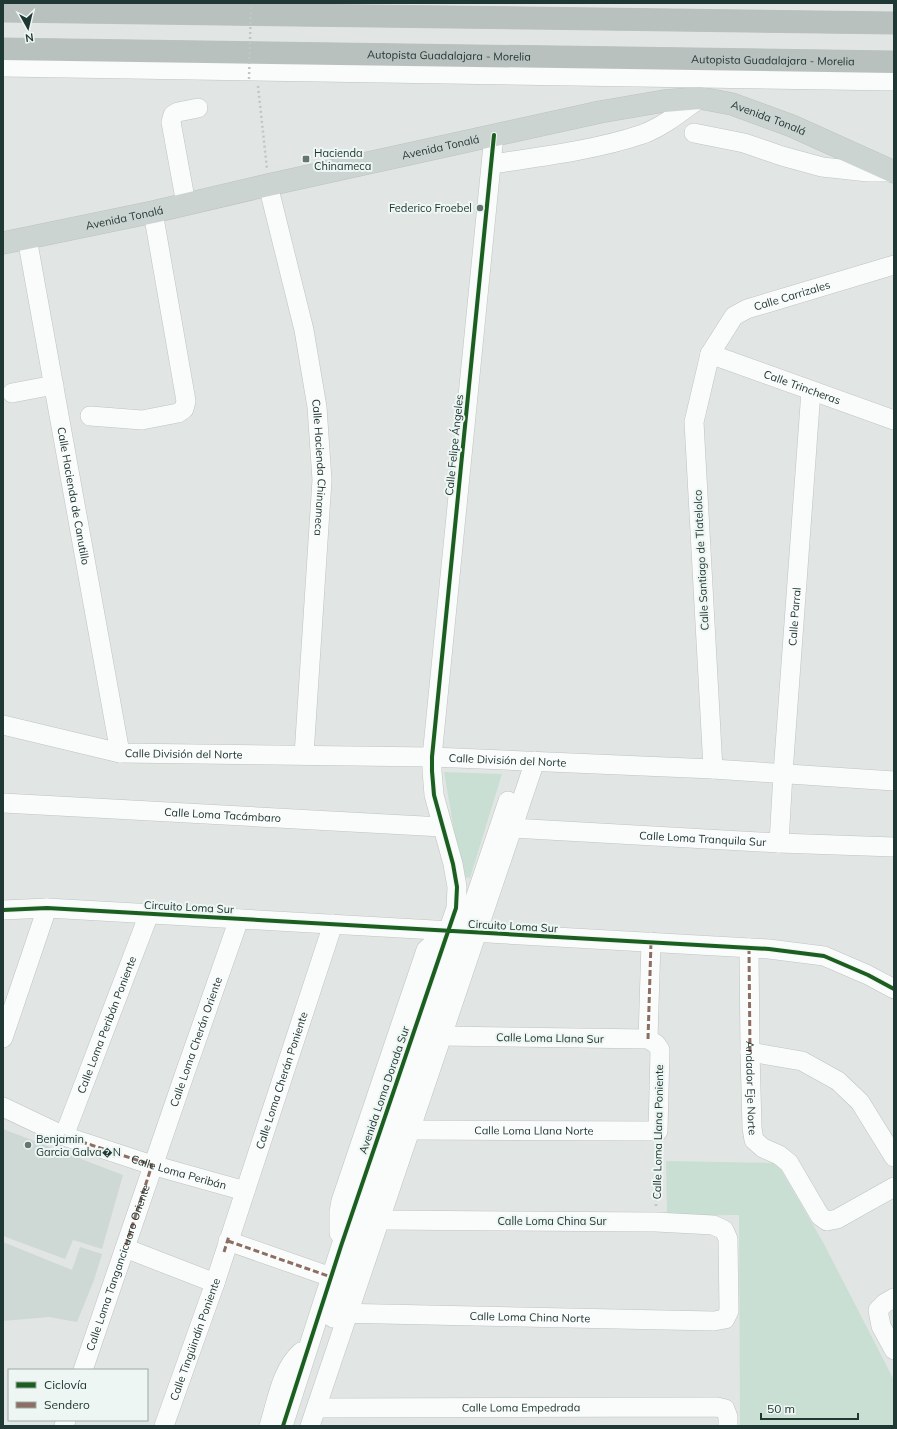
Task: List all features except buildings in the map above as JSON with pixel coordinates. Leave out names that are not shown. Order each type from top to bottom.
[{"type":"highway","points":[[3,11],[894,23]]},
{"type":"highway","name":"Autopista Guadalajara - Morelia","points":[[3,48],[894,62]]},
{"type":"main road","name":"Avenida Tonalá","points":[[3,243],[153,212],[268,185],[614,109],[664,100],[700,98],[732,104],[792,126],[894,172]]},
{"type":"street","points":[[3,66],[894,81]]},
{"type":"street","points":[[492,164],[557,154],[600,145],[643,133],[672,119],[700,98]]},
{"type":"street","points":[[186,204],[171,122],[173,115],[178,112],[198,108]]},
{"type":"street","points":[[694,133],[737,142],[822,167],[868,172],[894,172]]},
{"type":"street","name":"Calle Felipe Ángeles","points":[[432,757],[494,135]]},
{"type":"street","name":"Calle Hacienda Chinameca","points":[[268,185],[305,338],[317,407],[322,480],[304,755]]},
{"type":"street","points":[[90,416],[142,420],[178,413],[184,408],[186,401],[153,212]]},
{"type":"street","name":"Calle Hacienda de Canutillo","points":[[27,238],[120,753]]},
{"type":"street","name":"Calle Carrizales","points":[[710,354],[734,316],[747,309],[894,265]]},
{"type":"street","name":"Calle Trincheras","points":[[710,354],[894,420]]},
{"type":"street","name":"Calle Santiago de Tlatelolco","points":[[710,354],[694,422],[712,768]]},
{"type":"street","points":[[12,393],[54,385]]},
{"type":"street","name":"Calle Parral","points":[[780,843],[783,773],[811,391]]},
{"type":"street","name":"Calle División del Norte","points":[[3,725],[120,753],[432,757],[712,768],[894,781]]},
{"type":"street","name":"Avenida Loma Dorada Sur","points":[[299,1426],[342,1313],[380,1220],[411,1130],[442,1036],[463,932],[456,908],[457,887],[434,795],[432,757]]},
{"type":"street","name":"Avenida Loma Dorada Sur","points":[[283,1426],[309,1346],[463,932],[512,828],[528,761]]},
{"type":"street","name":"Avenida Loma Dorada Sur","points":[[310,1426],[317,1408],[342,1313],[338,1271],[341,1246],[528,761]]},
{"type":"street","name":"Calle Loma Tacámbaro","points":[[3,803],[442,827]]},
{"type":"street","name":"Calle Loma Tranquila Sur","points":[[512,828],[894,848]]},
{"type":"street","points":[[3,1038],[47,908]]},
{"type":"street","name":"Circuito Loma Sur","points":[[3,910],[47,908],[769,949],[824,956],[868,975],[894,989]]},
{"type":"street","name":"Calle Loma Peribán Poniente","points":[[64,1136],[149,914]]},
{"type":"street","name":"Calle Loma Cherán Oriente","points":[[152,1166],[238,919]]},
{"type":"street","name":"Calle Loma Cherán Poniente","points":[[227,1243],[333,924]]},
{"type":"street","name":"Calle Loma Llana Poniente","points":[[651,942],[652,1041],[660,1050],[658,1131]]},
{"type":"street","name":"Andador Eje Norte","points":[[749,948],[750,1052],[752,1128],[754,1140],[763,1148],[779,1155],[789,1163],[820,1216],[827,1221],[837,1219],[894,1187]]},
{"type":"street","name":"Calle Loma Llana Sur","points":[[442,1036],[652,1041]]},
{"type":"street","points":[[750,1052],[802,1062],[838,1081],[860,1102],[894,1158]]},
{"type":"street","name":"Calle Loma Peribán","points":[[3,1107],[64,1136],[152,1166],[245,1191]]},
{"type":"street","name":"Calle Loma Llana Norte","points":[[411,1130],[658,1131]]},
{"type":"street","name":"Calle Loma Tangancicuaro Oriente","points":[[83,1369],[152,1166]]},
{"type":"street","name":"Calle Loma China Sur","points":[[380,1220],[656,1222],[713,1225],[724,1230],[728,1239],[728,1311],[725,1319]]},
{"type":"street","points":[[227,1243],[338,1271]]},
{"type":"street","name":"Calle Tingüindín Poniente","points":[[164,1426],[215,1283],[227,1243]]},
{"type":"street","points":[[125,1248],[215,1283]]},
{"type":"street","points":[[894,1298],[885,1303],[878,1310],[881,1326],[894,1350]]},
{"type":"street","name":"Calle Loma China Norte","points":[[342,1313],[714,1321],[725,1319]]},
{"type":"street","points":[[270,1426],[289,1366],[297,1355],[309,1346]]},
{"type":"street","name":"Calle Loma Empedrada","points":[[317,1408],[717,1407],[726,1418]]},
{"type":"path","points":[[242,79],[250,79],[251,3]]},
{"type":"path","points":[[258,84],[268,185]]},
{"type":"shaded area","points":[[3,1129],[123,1175],[102,1249],[73,1240],[65,1259],[3,1236]]},
{"type":"shaded area","points":[[3,1242],[72,1270],[80,1247],[102,1254],[94,1280],[77,1322],[49,1317],[3,1321]]},
{"type":"green space","points":[[444,772],[502,774],[470,878],[462,877]]},
{"type":"green space","points":[[666,1161],[777,1163],[823,1242],[894,1380],[894,1426],[740,1426],[739,1215],[667,1216]]},
{"type":"marked path","points":[[648,1039],[651,942]]},
{"type":"marked path","points":[[749,948],[750,1052]]},
{"type":"marked path","points":[[64,1136],[152,1165],[125,1248]]},
{"type":"marked path","points":[[224,1252],[229,1236]]},
{"type":"marked path","points":[[228,1241],[331,1277]]},
{"type":"cycle path","points":[[283,1426],[341,1246],[456,908],[457,887],[453,864],[434,795],[432,757],[494,135]]},
{"type":"cycle path","points":[[3,910],[47,908],[769,949],[824,956],[868,975],[894,989]]},
{"type":"place","name":"Hacienda Chinameca","points":[[306,159]]},
{"type":"place","name":"Federico Froebel","points":[[480,208]]},
{"type":"place","name":"Benjamin Garcia Galva�N","points":[[28,1145]]}]
